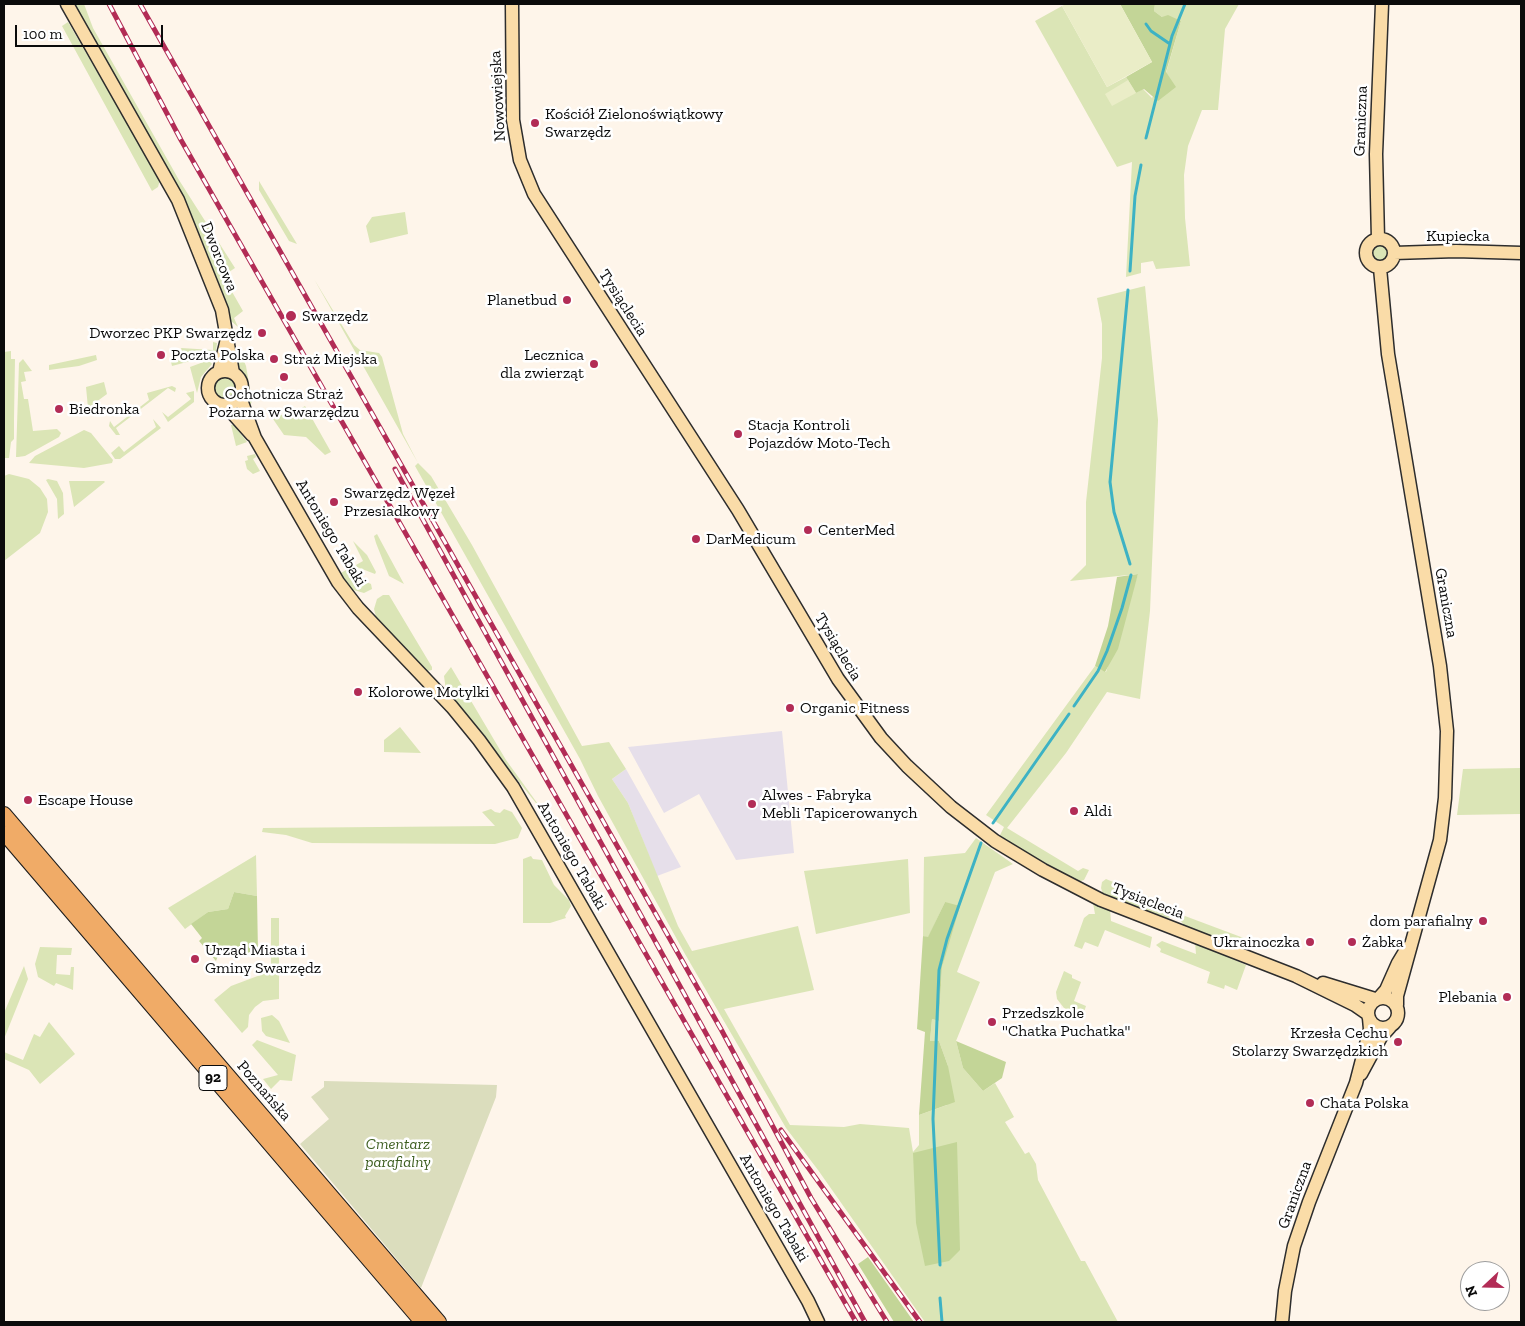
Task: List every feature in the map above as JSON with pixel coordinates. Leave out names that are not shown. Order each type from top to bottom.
[{"type":"main road","name":"Poznańska","points":[[4,814],[439,1322]]},
{"type":"main road","name":"Poznańska","points":[[4,833],[422,1322]]},
{"type":"street","name":"Dworcowa","points":[[67,4],[173,189],[217,295],[226,324],[234,373]]},
{"type":"street","name":"Nowowiejska","points":[[512,4],[513,120],[520,160],[530,185]]},
{"type":"street","name":"Graniczna","points":[[1378,239],[1376,145],[1382,4]]},
{"type":"street","name":"Tysiąclecia","points":[[530,185],[556,230],[738,510],[838,679],[861,713],[907,766],[975,826],[1043,870],[1101,900],[1296,976],[1377,999]]},
{"type":"street","points":[[1378,239],[1390,243],[1394,253],[1389,264],[1380,268],[1371,264],[1366,256],[1369,244],[1378,239]]},
{"type":"street","name":"Kupiecka","points":[[1394,253],[1436,251],[1521,253]]},
{"type":"street","name":"Graniczna","points":[[1380,268],[1389,364],[1440,666],[1447,731],[1445,798],[1440,840],[1423,907],[1411,942],[1397,996],[1397,1005]]},
{"type":"street","name":"Dworcowa","points":[[218,372],[227,339]]},
{"type":"street","points":[[218,372],[234,373],[241,382],[240,397],[226,406],[214,402],[208,393],[209,382],[218,372]]},
{"type":"street","name":"Antoniego Tabaki","points":[[240,397],[255,438],[327,564],[344,590],[452,707],[513,788],[808,1301],[818,1322]]},
{"type":"street","name":"Antoniego Tabaki","points":[[226,406],[255,438]]},
{"type":"street","name":"Graniczna","points":[[1377,999],[1386,990],[1398,963],[1411,942]]},
{"type":"street","name":"Tysiąclecia","points":[[1296,976],[1369,1016]]},
{"type":"street","points":[[1377,999],[1391,999],[1397,1005],[1398,1017],[1390,1026],[1378,1027],[1369,1016],[1370,1006],[1377,999]]},
{"type":"street","name":"Graniczna","points":[[1282,1322],[1287,1277],[1300,1226],[1356,1083],[1370,1029],[1369,1016]]},
{"type":"street","name":"Graniczna","points":[[1356,1083],[1369,1062],[1381,1036],[1390,1026]]},
{"type":"shaded area","points":[[782,731],[794,853],[736,860],[699,794],[664,813],[628,747]]},
{"type":"shaded area","points":[[626,769],[681,867],[657,876],[628,803],[612,779]]},
{"type":"green space","points":[[72,4],[84,4],[93,28],[179,180],[235,268],[223,276],[243,311],[234,318],[238,327],[231,321],[191,218]]},
{"type":"green space","points":[[1066,4],[1120,4],[1152,62],[1107,87],[1062,6]]},
{"type":"green space","points":[[1120,4],[1155,4],[1154,11],[1162,17],[1168,15],[1181,21],[1166,72],[1176,87],[1158,101],[1144,89],[1136,93],[1126,77],[1152,62]]},
{"type":"green space","points":[[1155,4],[1239,4],[1225,29],[1218,110],[1202,110],[1188,146],[1184,175],[1185,218],[1190,266],[1156,269],[1153,261],[1141,263],[1141,273],[1126,277],[1132,162],[1117,167],[1035,21],[1062,6],[1107,87],[1126,77],[1136,93],[1143,89],[1152,98],[1166,73],[1181,21],[1162,17],[1154,11]]},
{"type":"green space","points":[[68,22],[160,180],[158,187],[152,191],[62,26]]},
{"type":"green space","points":[[1128,80],[1136,93],[1112,106],[1105,94]]},
{"type":"green space","points":[[259,181],[297,244],[289,241],[259,190]]},
{"type":"green space","points":[[405,212],[408,234],[370,243],[366,226],[372,217]]},
{"type":"green space","points":[[1380,244],[1386,247],[1389,253],[1386,259],[1380,262],[1374,259],[1371,253],[1374,247]]},
{"type":"green space","points":[[314,279],[354,345],[360,350],[379,353],[382,357],[403,434],[418,463]]},
{"type":"green space","points":[[1145,286],[1158,420],[1150,611],[1140,699],[1107,692],[1066,753],[1007,828],[1078,871],[1083,868],[1089,870],[1084,880],[1078,882],[999,837],[1004,827],[986,815],[1095,666],[1106,672],[1138,574],[1070,581],[1086,565],[1086,502],[1102,358],[1102,324],[1097,298]]},
{"type":"green space","points":[[213,342],[217,343],[216,351],[213,355],[172,366],[171,362],[184,358],[181,348],[213,350]]},
{"type":"green space","points":[[11,351],[11,359],[15,359],[14,439],[11,442],[9,458],[4,458],[4,352]]},
{"type":"green space","points":[[96,355],[97,360],[79,366],[49,370],[49,365]]},
{"type":"green space","points":[[23,359],[32,371],[24,372],[26,381],[21,382],[24,399],[28,399],[33,431],[57,429],[61,433],[59,437],[25,456],[16,457],[19,363]]},
{"type":"green space","points":[[209,360],[212,364],[201,377],[197,393],[190,367]]},
{"type":"green space","points":[[236,360],[244,361],[246,366],[252,401],[249,408],[246,398],[247,384]]},
{"type":"green space","points":[[225,378],[233,381],[236,389],[233,397],[225,400],[217,397],[214,389],[217,381]]},
{"type":"green space","points":[[104,382],[107,394],[88,408],[86,387]]},
{"type":"green space","points":[[172,386],[176,388],[175,392],[168,388],[116,428],[120,435],[116,435],[109,426],[110,421],[114,427],[149,400],[147,393]]},
{"type":"green space","points":[[194,391],[194,402],[168,422],[162,412],[168,417],[191,399],[186,393]]},
{"type":"green space","points":[[305,406],[331,452],[325,455],[306,437],[284,435],[273,419],[277,413],[286,417]]},
{"type":"green space","points":[[153,419],[161,428],[120,459],[115,459],[111,453],[119,446],[124,452],[156,427]]},
{"type":"green space","points":[[231,425],[234,425],[247,442],[236,446]]},
{"type":"green space","points":[[84,430],[91,433],[113,460],[112,463],[84,468],[29,463],[35,456]]},
{"type":"green space","points":[[255,454],[256,457],[253,459],[260,471],[253,474],[247,469],[245,461],[248,460],[247,456]]},
{"type":"green space","points":[[418,463],[431,476],[472,545],[582,746],[609,742],[626,769],[612,779],[628,803],[678,926],[692,951],[798,926],[814,990],[724,1009],[790,1125],[844,1127],[860,1124],[909,1128],[913,1152],[919,1145],[919,1115],[947,1105],[948,1066],[939,1041],[930,1041],[932,1019],[939,1021],[942,967],[948,942],[945,902],[928,938],[923,936],[924,857],[965,853],[976,838],[1013,864],[995,872],[957,972],[980,982],[956,1041],[963,1068],[983,1091],[995,1083],[1014,1117],[1005,1122],[1025,1154],[1029,1152],[1036,1164],[1038,1180],[1081,1261],[1085,1261],[1118,1322],[925,1322],[818,1170],[786,1128],[685,954],[598,796],[580,759],[415,466]]},
{"type":"green space","points":[[9,474],[29,479],[40,488],[47,499],[48,512],[40,533],[4,561],[4,476]]},
{"type":"green space","points":[[46,480],[57,481],[63,493],[64,514],[58,519],[57,499]]},
{"type":"green space","points":[[69,481],[104,481],[105,482],[74,507]]},
{"type":"green space","points":[[377,534],[404,584],[389,576],[374,536]]},
{"type":"green space","points":[[353,541],[367,555],[376,572],[375,574],[357,567],[356,565],[363,561]]},
{"type":"green space","points":[[348,569],[353,576],[371,584],[372,589],[364,593],[350,589],[339,574]]},
{"type":"green space","points":[[1138,574],[1118,649],[1105,672],[1095,666],[1108,626],[1117,577]]},
{"type":"green space","points":[[383,595],[389,595],[432,670],[427,671],[376,617],[374,609],[377,599]]},
{"type":"green space","points":[[451,667],[506,760],[548,818],[446,691],[444,676]]},
{"type":"green space","points":[[400,727],[421,753],[384,752],[384,740]]},
{"type":"green space","points":[[1521,768],[1521,814],[1457,815],[1463,769]]},
{"type":"green space","points":[[491,809],[500,813],[504,809],[512,812],[522,828],[518,838],[495,844],[312,843],[286,835],[262,832],[263,828],[495,826],[482,812]]},
{"type":"green space","points":[[256,855],[257,896],[234,892],[228,909],[208,912],[185,929],[168,908]]},
{"type":"green space","points":[[531,856],[533,859],[542,860],[554,885],[569,900],[571,906],[565,916],[566,918],[550,923],[523,923],[523,859]]},
{"type":"green space","points":[[908,859],[910,913],[816,934],[804,871]]},
{"type":"green space","points":[[1106,879],[1173,907],[1174,916],[1165,919],[1103,894],[1102,882]]},
{"type":"green space","points":[[234,892],[257,896],[258,953],[219,953],[216,961],[199,941],[202,938],[191,924],[208,912],[228,909]]},
{"type":"green space","points":[[945,902],[960,906],[942,967],[939,1021],[932,1019],[930,1041],[939,1041],[948,1066],[955,1102],[919,1115],[925,1032],[917,1029],[923,936],[928,937]]},
{"type":"green space","points":[[1093,903],[1110,909],[1111,921],[1152,937],[1150,948],[1105,930],[1098,947],[1085,942],[1082,949],[1074,946],[1084,918],[1089,914],[1095,914]]},
{"type":"green space","points":[[1185,916],[1249,940],[1250,943],[1246,947],[1241,948],[1184,925],[1181,921]]},
{"type":"green space","points":[[271,918],[279,918],[279,999],[263,1001],[255,1007],[249,1015],[248,1027],[242,1033],[214,1000],[231,986],[271,971]]},
{"type":"green space","points":[[1162,941],[1196,954],[1195,942],[1246,965],[1237,990],[1225,985],[1224,989],[1207,983],[1210,972],[1160,952],[1161,949],[1156,945]]},
{"type":"green space","points":[[40,947],[72,948],[71,955],[57,955],[56,974],[70,975],[71,967],[74,967],[73,990],[56,983],[54,986],[38,977],[35,964]]},
{"type":"green space","points":[[24,966],[28,979],[4,1039],[4,1013]]},
{"type":"green space","points":[[1064,971],[1072,975],[1072,978],[1081,982],[1074,1001],[1086,1006],[1083,1015],[1064,1008],[1057,999],[1056,992]]},
{"type":"green space","points":[[272,1015],[279,1021],[290,1043],[266,1036],[262,1031],[261,1018]]},
{"type":"green space","points":[[49,1022],[75,1054],[40,1084],[29,1070],[4,1059],[4,1052],[23,1060],[34,1034],[40,1037]]},
{"type":"green space","points":[[257,1040],[296,1055],[292,1081],[280,1080],[271,1089],[263,1079],[278,1075],[252,1045]]},
{"type":"green space","points":[[956,1041],[1006,1062],[1002,1078],[983,1091],[963,1068]]},
{"type":"green space","name":"Cmentarz parafialny","points":[[324,1081],[497,1085],[496,1097],[421,1288],[300,1144],[329,1119],[311,1097],[324,1087]]},
{"type":"green space","points":[[957,1142],[960,1250],[949,1261],[925,1266],[916,1223],[913,1153]]},
{"type":"green space","points":[[868,1257],[914,1322],[894,1322],[858,1264]]},
{"type":"waterway","points":[[1146,138],[1172,36],[1185,4]]},
{"type":"waterway","points":[[1146,24],[1151,31],[1170,44]]},
{"type":"waterway","points":[[1130,271],[1135,196],[1141,165]]},
{"type":"waterway","points":[[1128,290],[1110,482],[1114,512],[1130,564]]},
{"type":"waterway","points":[[1074,706],[1098,671],[1107,651],[1131,575]]},
{"type":"waterway","points":[[993,823],[1069,714]]},
{"type":"waterway","points":[[940,1265],[933,1119],[939,970],[947,939],[981,843]]},
{"type":"waterway","points":[[940,1298],[942,1322]]},
{"type":"railway","points":[[109,4],[181,140],[856,1322]]},
{"type":"railway","points":[[140,4],[722,1031],[811,1198],[887,1322]]},
{"type":"railway","points":[[395,469],[865,1322]]},
{"type":"railway","points":[[781,1130],[920,1322]]},
{"type":"place","name":"Kościół Zielonoświątkowy Swarzędz","points":[[535,123]]},
{"type":"place","name":"Planetbud","points":[[567,300]]},
{"type":"place","name":"Swarzędz","points":[[291,316]]},
{"type":"place","name":"Dworzec PKP Swarzędz","points":[[262,333]]},
{"type":"place","name":"Poczta Polska","points":[[161,355]]},
{"type":"place","name":"Straż Miejska","points":[[274,359]]},
{"type":"place","name":"Lecznica dla zwierząt","points":[[594,364]]},
{"type":"place","name":"Ochotnicza Straż Pożarna w Swarzędzu","points":[[284,377]]},
{"type":"place","name":"Biedronka","points":[[59,409]]},
{"type":"place","name":"Stacja Kontroli Pojazdów Moto-Tech","points":[[738,434]]},
{"type":"place","name":"Swarzędz Węzeł Przesiadkowy","points":[[334,502]]},
{"type":"place","name":"CenterMed","points":[[808,530]]},
{"type":"place","name":"DarMedicum","points":[[696,539]]},
{"type":"place","name":"Kolorowe Motylki","points":[[358,692]]},
{"type":"place","name":"Organic Fitness","points":[[790,708]]},
{"type":"place","name":"Escape House","points":[[28,800]]},
{"type":"place","name":"Alwes - Fabryka Mebli Tapicerowanych","points":[[752,804]]},
{"type":"place","name":"Aldi","points":[[1074,811]]},
{"type":"place","name":"dom parafialny","points":[[1483,921]]},
{"type":"place","name":"Ukrainoczka","points":[[1310,942]]},
{"type":"place","name":"Żabka","points":[[1352,942]]},
{"type":"place","name":"Urząd Miasta i Gminy Swarzędz","points":[[195,959]]},
{"type":"place","name":"Plebania","points":[[1507,997]]},
{"type":"place","name":"Przedszkole \"Chatka Puchatka\"","points":[[992,1022]]},
{"type":"place","name":"Krzesła Cechu Stolarzy Swarzędzkich","points":[[1398,1042]]},
{"type":"place","name":"Chata Polska","points":[[1310,1103]]}]
